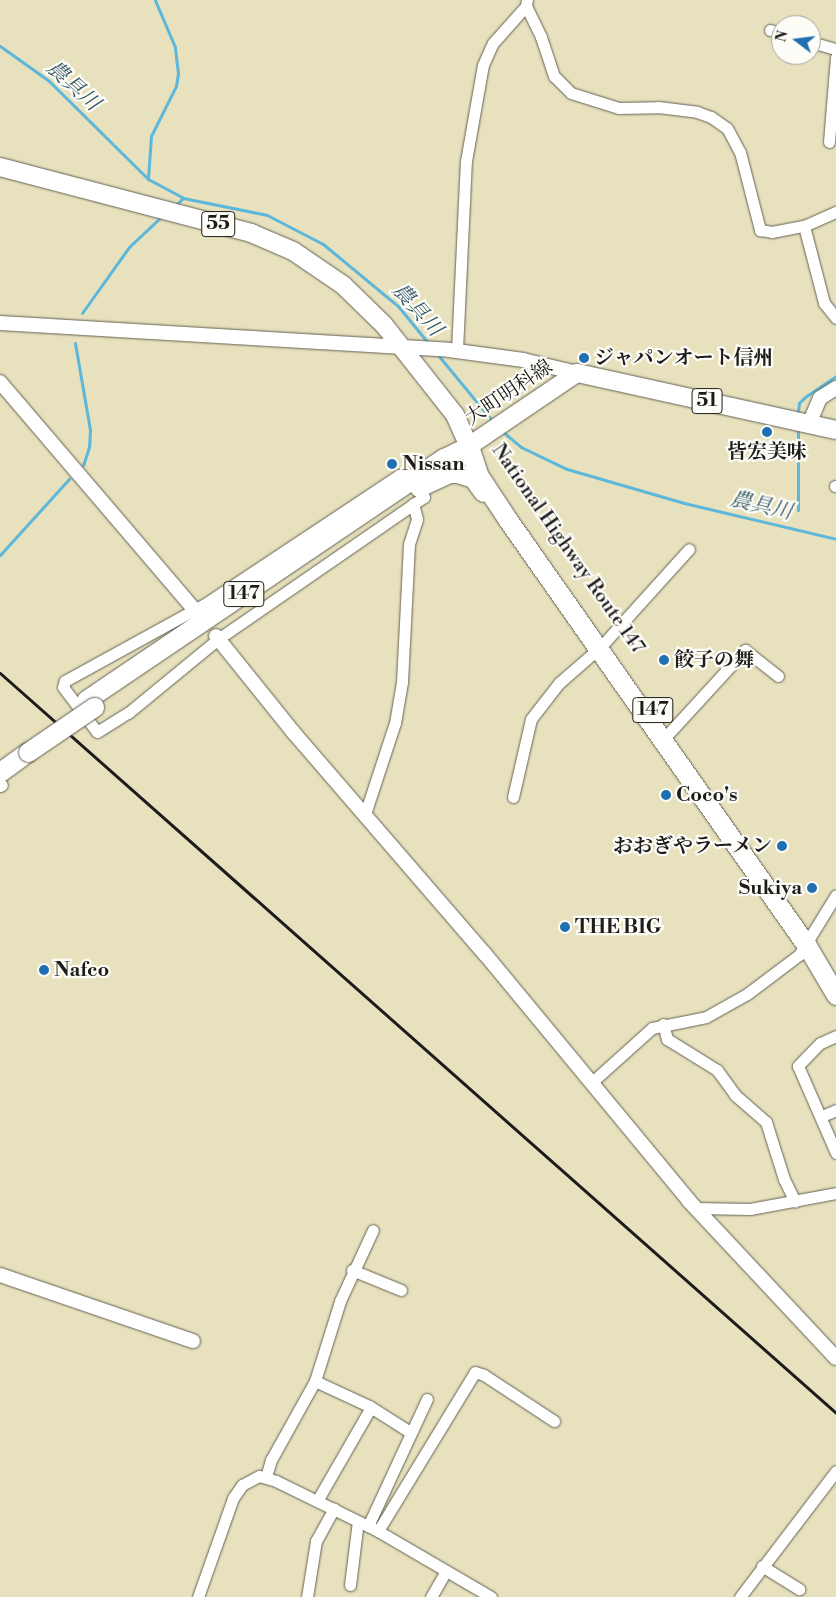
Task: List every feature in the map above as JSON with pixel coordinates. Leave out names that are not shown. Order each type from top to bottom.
[{"type":"highway","name":"National Highway Route 147","points":[[0,759],[25,749],[416,489],[477,441]]},
{"type":"highway","name":"National Highway Route 147","points":[[477,441],[478,476],[601,646],[809,941],[836,974]]},
{"type":"highway","name":"National Highway Route 147","points":[[477,441],[601,646],[669,733],[809,941],[836,995]]},
{"type":"highway","name":"147","points":[[416,489],[449,473],[473,478],[499,515],[508,520]]},
{"type":"highway","name":"National Highway Route 147","points":[[1,781],[25,749]]},
{"type":"main road","name":"55","points":[[0,167],[272,241],[308,260],[343,285],[408,347],[455,415],[477,441]]},
{"type":"main road","name":"大町明科線","points":[[477,441],[577,373],[836,430]]},
{"type":"street","points":[[451,350],[466,161],[483,65],[493,43],[526,3],[542,37],[554,76],[571,93],[619,108],[658,107],[711,117],[726,128],[738,146],[758,227],[763,232],[804,226],[836,212]]},
{"type":"street","points":[[821,45],[836,49]]},
{"type":"street","points":[[828,142],[836,57]]},
{"type":"street","points":[[804,226],[824,303],[836,318]]},
{"type":"street","points":[[0,323],[451,350],[523,360],[577,373]]},
{"type":"street","points":[[0,382],[196,612]]},
{"type":"street","points":[[809,424],[820,398],[836,388]]},
{"type":"street","points":[[365,814],[395,723],[402,682],[402,624],[408,544],[417,518],[416,489],[408,474],[399,475],[196,612],[65,681],[63,687],[97,732],[128,713],[217,637],[416,489]]},
{"type":"street","points":[[513,797],[531,719],[559,683],[601,646],[689,549]]},
{"type":"street","points":[[217,637],[695,1208],[836,1358]]},
{"type":"street","points":[[669,733],[745,650],[778,676]]},
{"type":"street","points":[[591,1083],[647,1031],[663,1024],[698,1019],[725,1006],[777,972],[809,941],[836,895]]},
{"type":"street","points":[[663,1024],[667,1038],[717,1070],[735,1095],[766,1122],[784,1179],[795,1202]]},
{"type":"street","points":[[836,1036],[820,1043],[798,1066],[822,1116],[836,1153]]},
{"type":"street","points":[[822,1116],[836,1110]]},
{"type":"street","points":[[695,1208],[750,1209],[836,1193]]},
{"type":"street","points":[[266,1477],[271,1460],[315,1381],[352,1270],[373,1230]]},
{"type":"street","points":[[352,1270],[401,1290]]},
{"type":"street","points":[[0,1275],[193,1341]]},
{"type":"street","points":[[378,1531],[475,1372],[484,1375],[554,1421]]},
{"type":"street","points":[[315,1381],[371,1407],[410,1432]]},
{"type":"street","points":[[350,1585],[363,1523],[427,1399]]},
{"type":"street","points":[[317,1501],[371,1407]]},
{"type":"street","points":[[740,1597],[836,1470]]},
{"type":"street","points":[[198,1597],[236,1492],[252,1478],[266,1477],[363,1523],[491,1597]]},
{"type":"street","points":[[307,1597],[316,1541],[334,1509]]},
{"type":"street","points":[[762,1566],[800,1589]]},
{"type":"street","points":[[431,1597],[446,1570]]},
{"type":"waterway","points":[[148,178],[151,136],[176,86],[178,73],[175,47],[155,0]]},
{"type":"waterway","name":"農具川","points":[[0,46],[49,81],[148,179],[183,198],[267,215],[323,244],[398,306],[429,344]]},
{"type":"waterway","points":[[176,205],[183,198]]},
{"type":"waterway","points":[[82,313],[129,247],[161,217]]},
{"type":"waterway","points":[[75,343],[90,430],[89,447],[83,465]]},
{"type":"waterway","name":"農具川","points":[[438,355],[494,423]]},
{"type":"waterway","points":[[798,412],[799,403],[805,397],[836,376]]},
{"type":"waterway","name":"農具川","points":[[502,431],[521,447],[567,469],[684,503],[836,539]]},
{"type":"waterway","points":[[798,431],[798,510]]},
{"type":"waterway","points":[[0,555],[69,479]]},
{"type":"railway","points":[[0,673],[836,1413]]},
{"type":"place","name":"ジャパンオート信州","points":[[584,358]]},
{"type":"place","name":"皆宏美味","points":[[767,432]]},
{"type":"place","name":"Nissan","points":[[392,464]]},
{"type":"place","name":"餃子の舞","points":[[664,660]]},
{"type":"place","name":"Coco's","points":[[666,795]]},
{"type":"place","name":"おおぎやラーメン","points":[[782,846]]},
{"type":"place","name":"Sukiya","points":[[812,888]]},
{"type":"place","name":"THE BIG","points":[[565,927]]},
{"type":"place","name":"Nafco","points":[[44,970]]}]
